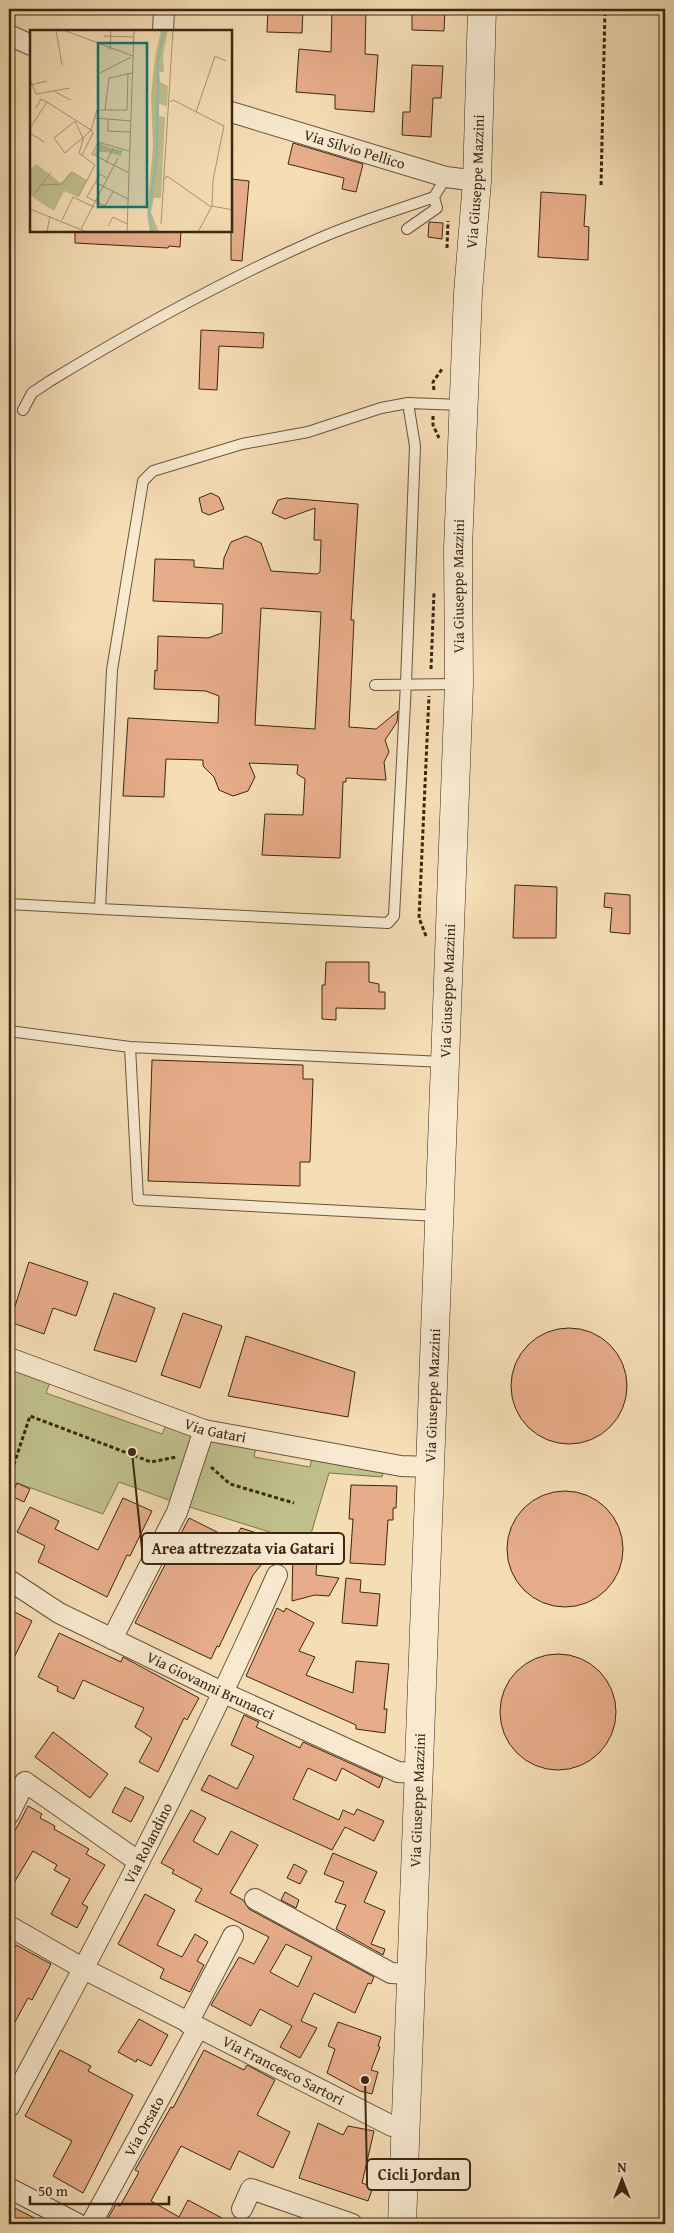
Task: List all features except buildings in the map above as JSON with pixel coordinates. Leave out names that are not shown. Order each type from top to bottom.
[{"type":"main road","name":"Via Giuseppe Mazzini","points":[[402,2224],[459,684],[458,549],[468,293],[477,181],[482,9]]},
{"type":"street","points":[[163,30],[164,9]]},
{"type":"street","points":[[9,36],[30,45]]},
{"type":"street","name":"Via Silvio Pellico","points":[[232,112],[446,177],[477,181]]},
{"type":"street","name":"Via Gatari","points":[[9,1358],[200,1442],[401,1466],[429,1467]]},
{"type":"street","points":[[112,1639],[177,1512],[200,1442]]},
{"type":"street","name":"Via Rolandino","points":[[9,2107],[84,1969],[139,1862],[224,1693],[277,1575]]},
{"type":"street","name":"Via Giovanni Brunacci","points":[[9,1580],[59,1614],[224,1693],[398,1772],[418,1773]]},
{"type":"street","points":[[9,1814],[26,1782],[139,1862]]},
{"type":"street","points":[[255,1899],[392,1973],[411,1974]]},
{"type":"street","name":"Via Francesco Sartori","points":[[9,1926],[84,1969],[392,2126],[406,2126]]},
{"type":"street","points":[[193,2025],[234,1936]]},
{"type":"street","name":"Via Orsato","points":[[91,2224],[193,2025]]},
{"type":"street","points":[[9,2188],[78,2224]]},
{"type":"street","points":[[242,2208],[250,2189],[352,2224]]},
{"type":"lane","points":[[23,410],[32,393],[161,316],[309,242],[434,197],[446,177]]},
{"type":"lane","points":[[408,229],[437,208],[434,197]]},
{"type":"lane","points":[[9,904],[388,923],[394,916],[406,683],[415,446],[408,403]]},
{"type":"lane","points":[[100,909],[112,670],[143,481],[153,471],[242,444],[308,432],[381,408],[408,403],[464,405]]},
{"type":"lane","points":[[375,685],[406,683],[459,684]]},
{"type":"lane","points":[[9,1031],[130,1047],[444,1062]]},
{"type":"lane","points":[[130,1047],[138,1200],[438,1216]]},
{"type":"path","points":[[600,185],[606,9]]},
{"type":"path","points":[[428,942],[419,918],[430,693]]},
{"type":"path","points":[[9,1466],[13,1467],[30,1416],[150,1462],[200,1442],[230,1484],[294,1503]]},
{"type":"green space","points":[[9,1368],[50,1382],[46,1393],[162,1434],[167,1423],[256,1447],[254,1457],[310,1467],[312,1458],[384,1469],[382,1477],[329,1473],[308,1544],[180,1504],[119,1482],[103,1514],[17,1483],[9,1500],[9,1395],[11,1391],[9,1390]]},
{"type":"place","name":"Area attrezzata via Gatari","points":[[132,1452]]},
{"type":"place","name":"Cicli Jordan","points":[[365,2080]]}]
